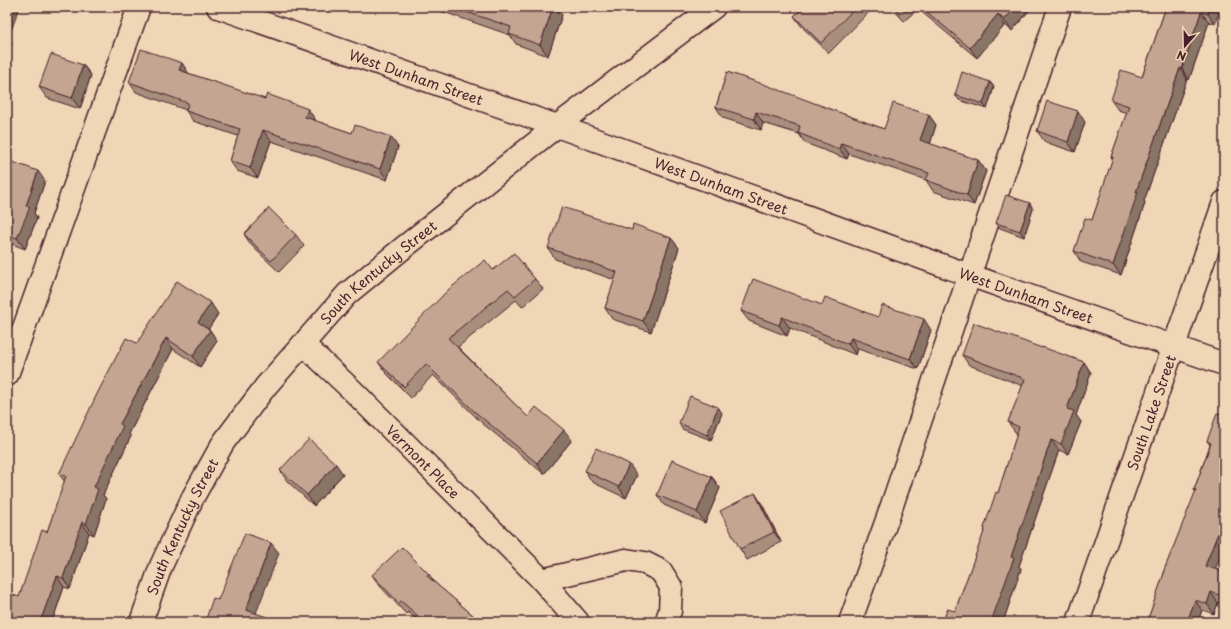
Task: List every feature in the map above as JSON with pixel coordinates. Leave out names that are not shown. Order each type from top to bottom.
[{"type":"street","points":[[7,375],[139,7]]},
{"type":"street","name":"West Dunham Street","points":[[218,7],[557,126],[969,275],[1224,364]]},
{"type":"street","name":"South Kentucky Street","points":[[141,622],[164,559],[193,497],[223,443],[266,386],[347,294],[557,126],[714,7]]},
{"type":"street","points":[[850,622],[888,517],[1060,7]]},
{"type":"street","name":"South Lake Street","points":[[1078,622],[1224,202]]},
{"type":"street","name":"Vermont Place","points":[[303,344],[353,391],[542,580],[578,622]]},
{"type":"street","points":[[542,580],[626,560],[646,563],[661,571],[671,587],[670,611],[666,622]]},
{"type":"building","points":[[452,7],[553,7],[540,45],[509,34],[511,27]]},
{"type":"building","points":[[804,7],[856,7],[821,43],[794,16]]},
{"type":"building","points":[[893,7],[901,7],[897,11]]},
{"type":"building","points":[[921,7],[1016,7],[1004,20],[998,14],[970,48]]},
{"type":"building","points":[[1166,7],[1210,7],[1208,14],[1201,12],[1182,69],[1180,68],[1136,192],[1138,192],[1113,265],[1074,251],[1085,218],[1092,220],[1113,157],[1111,157],[1129,106],[1111,100],[1121,70],[1142,77]]},
{"type":"building","points":[[141,49],[182,63],[179,70],[265,99],[267,94],[308,109],[305,117],[352,133],[355,125],[391,137],[380,169],[263,130],[250,168],[230,161],[240,129],[186,111],[188,103],[129,82]]},
{"type":"building","points":[[51,54],[83,65],[72,98],[39,87]]},
{"type":"building","points":[[727,72],[884,129],[893,103],[929,115],[920,140],[978,160],[967,195],[926,180],[929,173],[841,143],[839,149],[798,133],[800,126],[756,112],[754,119],[716,107]]},
{"type":"building","points":[[962,72],[990,82],[983,104],[955,95]]},
{"type":"building","points":[[1047,101],[1078,111],[1068,142],[1037,131]]},
{"type":"building","points":[[7,160],[38,171],[26,206],[30,207],[17,238],[7,234]]},
{"type":"building","points":[[1006,195],[1030,203],[1020,231],[996,223]]},
{"type":"building","points":[[562,207],[632,230],[633,224],[671,238],[643,321],[605,308],[617,272],[548,248]]},
{"type":"building","points":[[269,208],[296,235],[271,261],[244,234]]},
{"type":"building","points":[[514,253],[535,279],[515,296],[508,289],[448,338],[528,417],[536,407],[564,430],[537,463],[475,412],[426,364],[404,387],[378,362],[448,290],[485,260],[493,270]]},
{"type":"building","points":[[753,279],[822,305],[825,297],[878,317],[882,305],[924,319],[910,359],[851,338],[848,344],[782,317],[779,325],[741,311]]},
{"type":"building","points":[[177,281],[211,303],[198,322],[210,330],[193,356],[166,338],[120,424],[123,426],[94,487],[98,489],[86,524],[82,522],[63,578],[57,576],[40,622],[7,622],[7,593],[19,597],[42,530],[47,532],[66,476],[59,474],[97,394],[126,338],[137,343]]},
{"type":"building","points":[[974,323],[1084,362],[1067,409],[1074,411],[1061,444],[1051,440],[1011,557],[1014,558],[991,622],[943,622],[947,609],[955,611],[985,529],[984,528],[996,492],[998,493],[1019,427],[1008,422],[1025,379],[962,355]]},
{"type":"building","points":[[690,396],[718,407],[707,435],[679,423]]},
{"type":"building","points":[[1217,413],[1224,415],[1224,518],[1205,566],[1224,572],[1224,597],[1211,592],[1207,604],[1195,600],[1187,622],[1147,622],[1163,573],[1196,490],[1194,490],[1211,443],[1207,441]]},
{"type":"building","points":[[309,439],[336,464],[307,495],[280,470]]},
{"type":"building","points":[[596,448],[629,464],[619,487],[585,471]]},
{"type":"building","points":[[672,460],[712,477],[697,512],[657,495]]},
{"type":"building","points":[[755,493],[774,532],[740,549],[720,511]]},
{"type":"building","points":[[245,533],[271,543],[246,610],[270,618],[268,622],[205,622],[213,598],[218,600]]},
{"type":"building","points":[[402,547],[429,574],[427,576],[481,622],[425,622],[401,601],[399,603],[372,575]]}]
